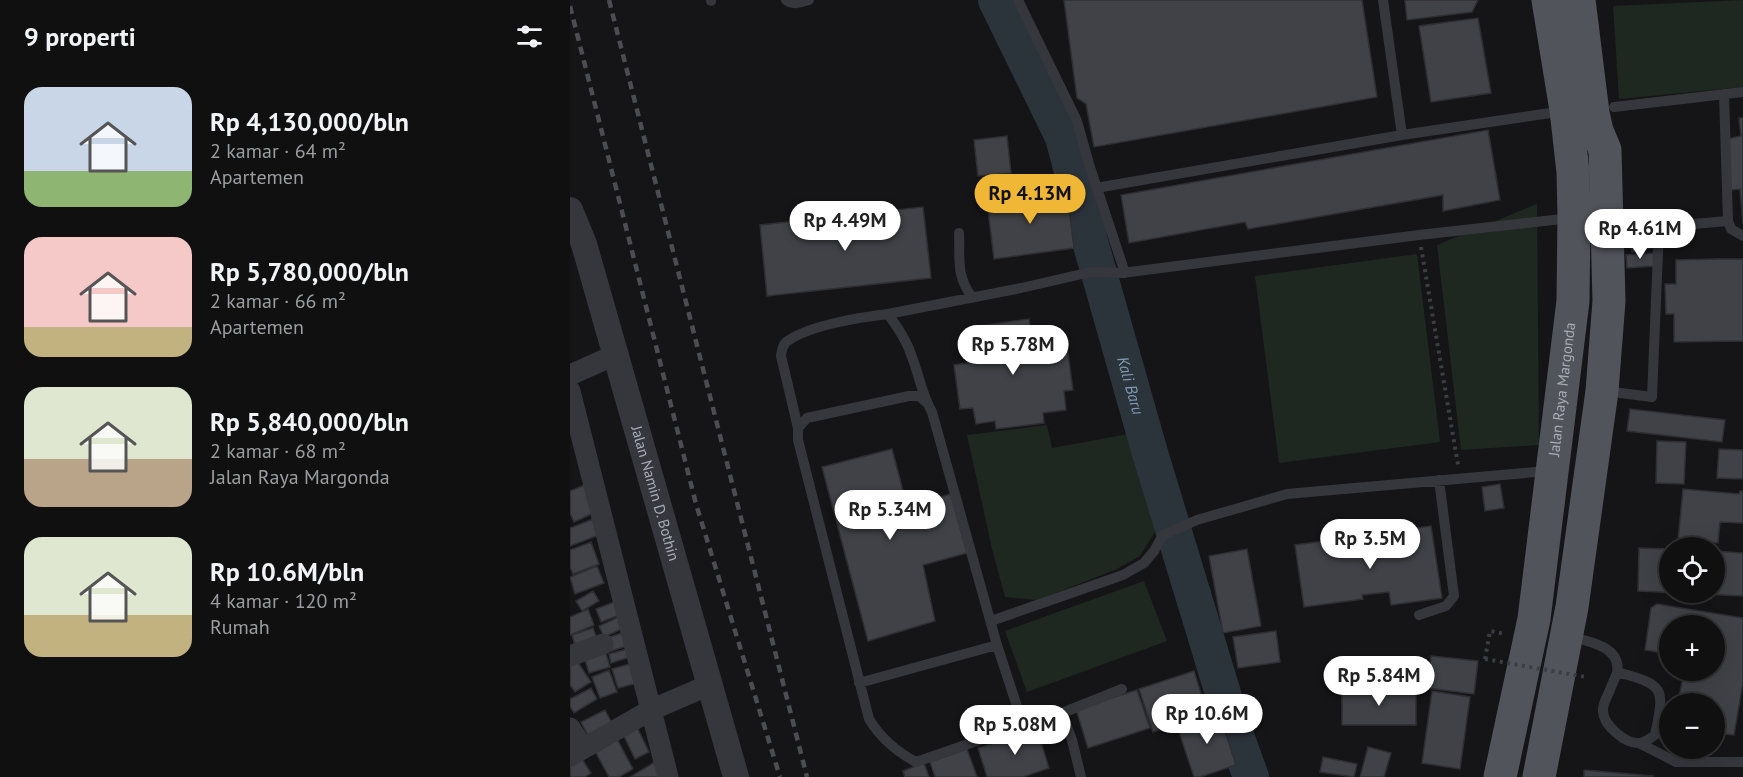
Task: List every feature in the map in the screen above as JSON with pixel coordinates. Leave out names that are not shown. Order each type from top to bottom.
[{"type":"main road","name":"Jalan Raya Margonda","points":[[1500,777],[1534,619],[1573,301],[1573,172],[1566,110],[1548,0]]},
{"type":"main road","points":[[1539,777],[1575,586],[1602,391],[1609,301],[1605,150],[1593,113],[1579,0]]},
{"type":"main road","points":[[1599,0],[1615,120],[1613,133],[1605,150]]},
{"type":"street","name":"Jalan Namin D. Bothin","points":[[570,210],[584,244],[736,777]]},
{"type":"street","points":[[570,375],[615,355]]},
{"type":"street","points":[[570,391],[668,777]]},
{"type":"street","points":[[570,657],[603,644]]},
{"type":"street","points":[[573,739],[651,710],[709,685]]},
{"type":"lane","points":[[786,0],[798,3],[809,0]]},
{"type":"lane","points":[[1018,0],[1077,121],[1123,273]]},
{"type":"lane","points":[[1383,0],[1402,135]]},
{"type":"lane","points":[[1614,107],[1743,92]]},
{"type":"lane","points":[[1724,94],[1728,221],[1731,229],[1743,236]]},
{"type":"lane","points":[[1096,188],[1402,135],[1566,110]]},
{"type":"lane","points":[[1122,689],[1062,713],[916,762],[904,755],[876,729],[869,719],[859,683],[798,440],[798,428],[781,356],[782,347],[787,340],[820,327],[1091,272],[1123,273],[1419,235],[1574,218]]},
{"type":"lane","points":[[1607,231],[1728,221]]},
{"type":"lane","points":[[1602,391],[1652,397],[1659,228]]},
{"type":"lane","points":[[959,233],[960,275],[972,297]]},
{"type":"lane","points":[[888,314],[901,332],[912,354],[932,412],[997,645],[1023,725]]},
{"type":"lane","points":[[798,428],[807,418],[909,396],[919,396],[927,403]]},
{"type":"lane","points":[[991,621],[1123,575],[1144,563],[1163,535],[1197,520],[1287,494],[1554,470]]},
{"type":"lane","points":[[1419,615],[1446,606],[1454,596],[1440,480]]},
{"type":"lane","points":[[1566,637],[1605,647],[1616,662],[1617,672],[1603,706],[1603,715],[1607,725],[1616,732],[1676,762],[1743,762]]},
{"type":"lane","points":[[859,683],[997,645]]},
{"type":"lane","points":[[1617,672],[1646,680],[1653,684],[1660,693],[1662,703],[1655,735],[1639,743]]},
{"type":"lane","points":[[1062,713],[1072,740],[1081,777]]},
{"type":"path","points":[[1419,235],[1460,478]]},
{"type":"path","points":[[1490,631],[1485,659],[1586,677]]},
{"type":"shaded area","points":[[1743,0],[1743,87],[1619,99],[1613,6]]},
{"type":"shaded area","points":[[1537,204],[1539,445],[1461,450],[1437,245]]},
{"type":"shaded area","points":[[1417,254],[1440,442],[1279,463],[1255,276]]},
{"type":"shaded area","points":[[1047,425],[1052,448],[1134,433],[1160,513],[1158,527],[1140,556],[1117,569],[1038,600],[1005,597],[967,435]]},
{"type":"shaded area","points":[[1144,581],[1167,641],[1027,692],[1005,631]]},
{"type":"building","points":[[1064,0],[1362,0],[1377,97],[1094,147],[1086,104],[1077,98]]},
{"type":"building","points":[[1405,0],[1478,0],[1472,12],[1407,20]]},
{"type":"building","points":[[1478,18],[1491,93],[1431,102],[1419,26]]},
{"type":"building","points":[[1739,118],[1743,118],[1743,224],[1740,189],[1730,190],[1727,139],[1741,136]]},
{"type":"building","points":[[1488,130],[1500,200],[1443,211],[1443,195],[1248,229],[1245,222],[1129,243],[1121,195]]},
{"type":"building","points":[[1007,136],[1011,173],[978,176],[974,140]]},
{"type":"building","points":[[1067,192],[1074,248],[994,259],[987,202]]},
{"type":"building","points":[[923,207],[931,278],[767,296],[760,225]]},
{"type":"building","points":[[1652,233],[1655,247],[1632,252],[1630,238]]},
{"type":"building","points":[[1654,253],[1655,266],[1627,268],[1626,255]]},
{"type":"building","points":[[1743,259],[1743,341],[1674,342],[1674,314],[1666,314],[1665,284],[1676,284],[1676,260]]},
{"type":"building","points":[[1029,319],[1031,334],[1048,332],[1050,349],[1067,347],[1073,390],[1064,391],[1066,410],[1043,413],[1044,423],[996,429],[995,421],[976,424],[973,408],[960,409],[954,365],[968,363],[965,341],[982,339],[980,326]]},
{"type":"building","points":[[1630,409],[1725,420],[1722,442],[1627,431]]},
{"type":"building","points":[[1657,441],[1686,442],[1684,484],[1656,483]]},
{"type":"building","points":[[892,449],[907,506],[951,494],[967,553],[923,565],[935,621],[868,641],[822,467]]},
{"type":"building","points":[[1719,449],[1743,450],[1743,479],[1717,478]]},
{"type":"building","points":[[587,484],[598,511],[574,522],[570,513],[570,491]]},
{"type":"building","points":[[1500,484],[1504,508],[1485,511],[1482,487]]},
{"type":"building","points":[[1683,489],[1739,494],[1743,491],[1743,523],[1720,522],[1719,537],[1678,537]]},
{"type":"building","points":[[593,519],[599,535],[570,546],[570,528]]},
{"type":"building","points":[[1431,526],[1442,598],[1391,605],[1389,592],[1362,595],[1363,599],[1304,607],[1295,545],[1347,538],[1349,552],[1390,546],[1388,532]]},
{"type":"building","points":[[591,542],[599,564],[573,574],[570,567],[570,550]]},
{"type":"building","points":[[1639,548],[1659,549],[1659,592],[1638,591]]},
{"type":"building","points":[[1247,549],[1261,626],[1223,633],[1209,556]]},
{"type":"building","points":[[1725,552],[1743,553],[1743,596],[1725,595]]},
{"type":"building","points":[[597,566],[604,583],[575,594],[570,577]]},
{"type":"building","points":[[593,591],[599,601],[582,611],[576,601]]},
{"type":"building","points":[[617,601],[622,614],[601,622],[596,609]]},
{"type":"building","points":[[1657,604],[1725,615],[1659,615],[1659,652],[1645,650],[1651,608]]},
{"type":"building","points":[[588,609],[594,625],[570,635],[570,617]]},
{"type":"building","points":[[1725,615],[1743,618],[1743,682],[1734,735],[1725,734],[1725,693],[1680,693],[1682,681],[1725,681]]},
{"type":"building","points":[[621,616],[626,627],[604,637],[599,626]]},
{"type":"building","points":[[593,628],[598,642],[576,649],[572,635]]},
{"type":"building","points":[[628,631],[633,644],[611,651],[607,638]]},
{"type":"building","points":[[1276,631],[1280,662],[1238,668],[1233,637]]},
{"type":"building","points":[[604,647],[610,667],[589,673],[583,653]]},
{"type":"building","points":[[631,648],[633,656],[611,663],[609,654]]},
{"type":"building","points":[[1431,656],[1478,661],[1474,694],[1427,688]]},
{"type":"building","points":[[575,658],[591,682],[575,692],[570,685],[570,661]]},
{"type":"building","points":[[633,663],[638,683],[618,688],[612,669]]},
{"type":"building","points":[[609,670],[617,692],[600,698],[592,677]]},
{"type":"building","points":[[1194,671],[1207,713],[1153,732],[1139,689]]},
{"type":"building","points":[[591,688],[597,699],[574,713],[570,706],[570,699]]},
{"type":"building","points":[[1342,689],[1416,690],[1416,725],[1342,725]]},
{"type":"building","points":[[1137,690],[1150,728],[1088,748],[1076,709]]},
{"type":"building","points":[[1432,691],[1470,697],[1460,769],[1422,763]]},
{"type":"building","points":[[605,710],[615,729],[591,741],[581,722]]},
{"type":"building","points":[[1219,712],[1236,765],[1194,777],[1177,726]]},
{"type":"building","points":[[637,727],[649,752],[635,759],[623,734]]},
{"type":"building","points":[[1037,729],[1049,768],[1023,777],[987,777],[978,748]]},
{"type":"building","points":[[617,739],[633,769],[619,777],[609,777],[595,751]]},
{"type":"building","points":[[1368,747],[1391,753],[1384,777],[1360,777]]},
{"type":"building","points":[[967,749],[977,777],[935,777],[930,762]]},
{"type":"building","points":[[1323,757],[1357,764],[1354,777],[1320,772]]},
{"type":"building","points":[[582,759],[591,773],[585,777],[570,777],[570,766]]},
{"type":"building","points":[[655,762],[660,777],[630,777]]},
{"type":"building","points":[[924,763],[929,777],[905,777],[903,771]]},
{"type":"building","points":[[1584,770],[1653,776],[1653,777],[1584,777]]},
{"type":"waterway","name":"Kali Baru","points":[[996,0],[1063,137],[1150,453],[1235,733],[1251,777]]},
{"type":"railway","points":[[609,0],[807,777]]},
{"type":"railway","points":[[570,6],[696,504],[780,777]]}]
